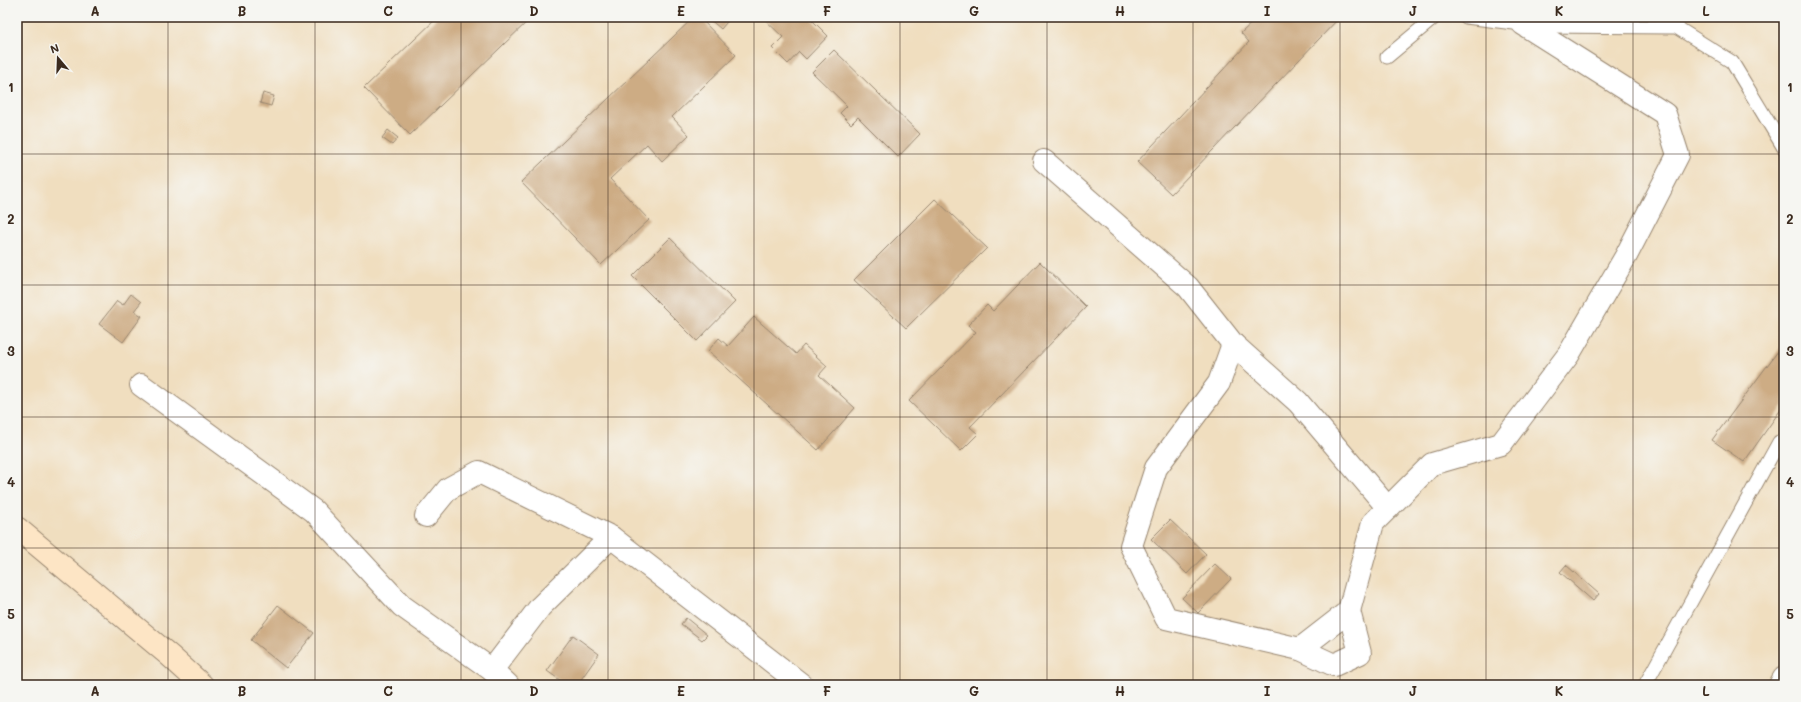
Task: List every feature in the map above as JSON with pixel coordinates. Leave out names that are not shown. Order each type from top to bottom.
[{"type":"main road","points":[[17,528],[170,656],[202,685]]},
{"type":"street","points":[[1234,344],[1219,384],[1156,468],[1131,546],[1166,618],[1300,649],[1334,665],[1360,653],[1349,611],[1373,523],[1432,464],[1501,444],[1569,354],[1626,256],[1678,155],[1665,114],[1523,24]]},
{"type":"street","points":[[1044,161],[1188,287],[1234,344],[1298,402],[1388,508]]},
{"type":"street","points":[[141,385],[314,511],[402,606],[492,670],[508,685]]},
{"type":"street","points":[[426,516],[448,488],[479,472],[611,538],[802,685]]},
{"type":"street","points":[[492,670],[540,607],[611,538]]},
{"type":"street","points":[[1300,649],[1349,611]]},
{"type":"street","points":[[1780,685],[1784,678]]},
{"type":"lane","points":[[1387,57],[1435,17]]},
{"type":"lane","points":[[1466,17],[1538,26],[1672,22],[1732,62],[1784,148]]},
{"type":"lane","points":[[1645,685],[1779,442]]},
{"type":"building","points":[[438,17],[532,17],[410,135],[364,88]]},
{"type":"building","points":[[694,17],[699,17],[736,55],[672,117],[689,135],[662,161],[647,144],[610,179],[649,220],[601,265],[521,182]]},
{"type":"building","points":[[707,17],[731,17],[721,29]]},
{"type":"building","points":[[762,17],[809,17],[828,36],[806,59],[799,52],[788,64],[772,48],[783,37]]},
{"type":"building","points":[[1258,17],[1263,17],[1267,21],[1271,17],[1340,17],[1171,194],[1137,162],[1249,42],[1241,33]]},
{"type":"building","points":[[834,50],[920,134],[898,157],[858,117],[851,124],[840,113],[847,106],[812,72]]},
{"type":"building","points":[[263,93],[274,96],[271,106],[260,103]]},
{"type":"building","points":[[388,130],[398,138],[392,145],[382,138]]},
{"type":"building","points":[[935,199],[987,248],[906,328],[854,280]]},
{"type":"building","points":[[670,238],[735,302],[697,341],[632,276]]},
{"type":"building","points":[[1040,262],[1086,307],[970,427],[978,434],[961,451],[909,401],[976,332],[968,325],[987,305],[993,311]]},
{"type":"building","points":[[131,294],[141,302],[134,311],[142,316],[123,342],[99,324],[117,301],[123,305]]},
{"type":"building","points":[[754,317],[796,354],[804,345],[827,366],[819,375],[855,408],[818,450],[708,351],[719,338],[728,346]]},
{"type":"building","points":[[1784,343],[1784,405],[1744,462],[1712,440]]},
{"type":"building","points":[[1170,520],[1206,554],[1187,574],[1151,539]]},
{"type":"building","points":[[1215,564],[1231,579],[1198,613],[1182,598]]},
{"type":"building","points":[[1566,565],[1599,594],[1593,601],[1560,572]]},
{"type":"building","points":[[278,605],[314,633],[286,668],[251,640]]},
{"type":"building","points":[[686,618],[707,635],[702,640],[681,624]]},
{"type":"building","points":[[573,635],[599,654],[577,685],[567,685],[547,671]]}]
